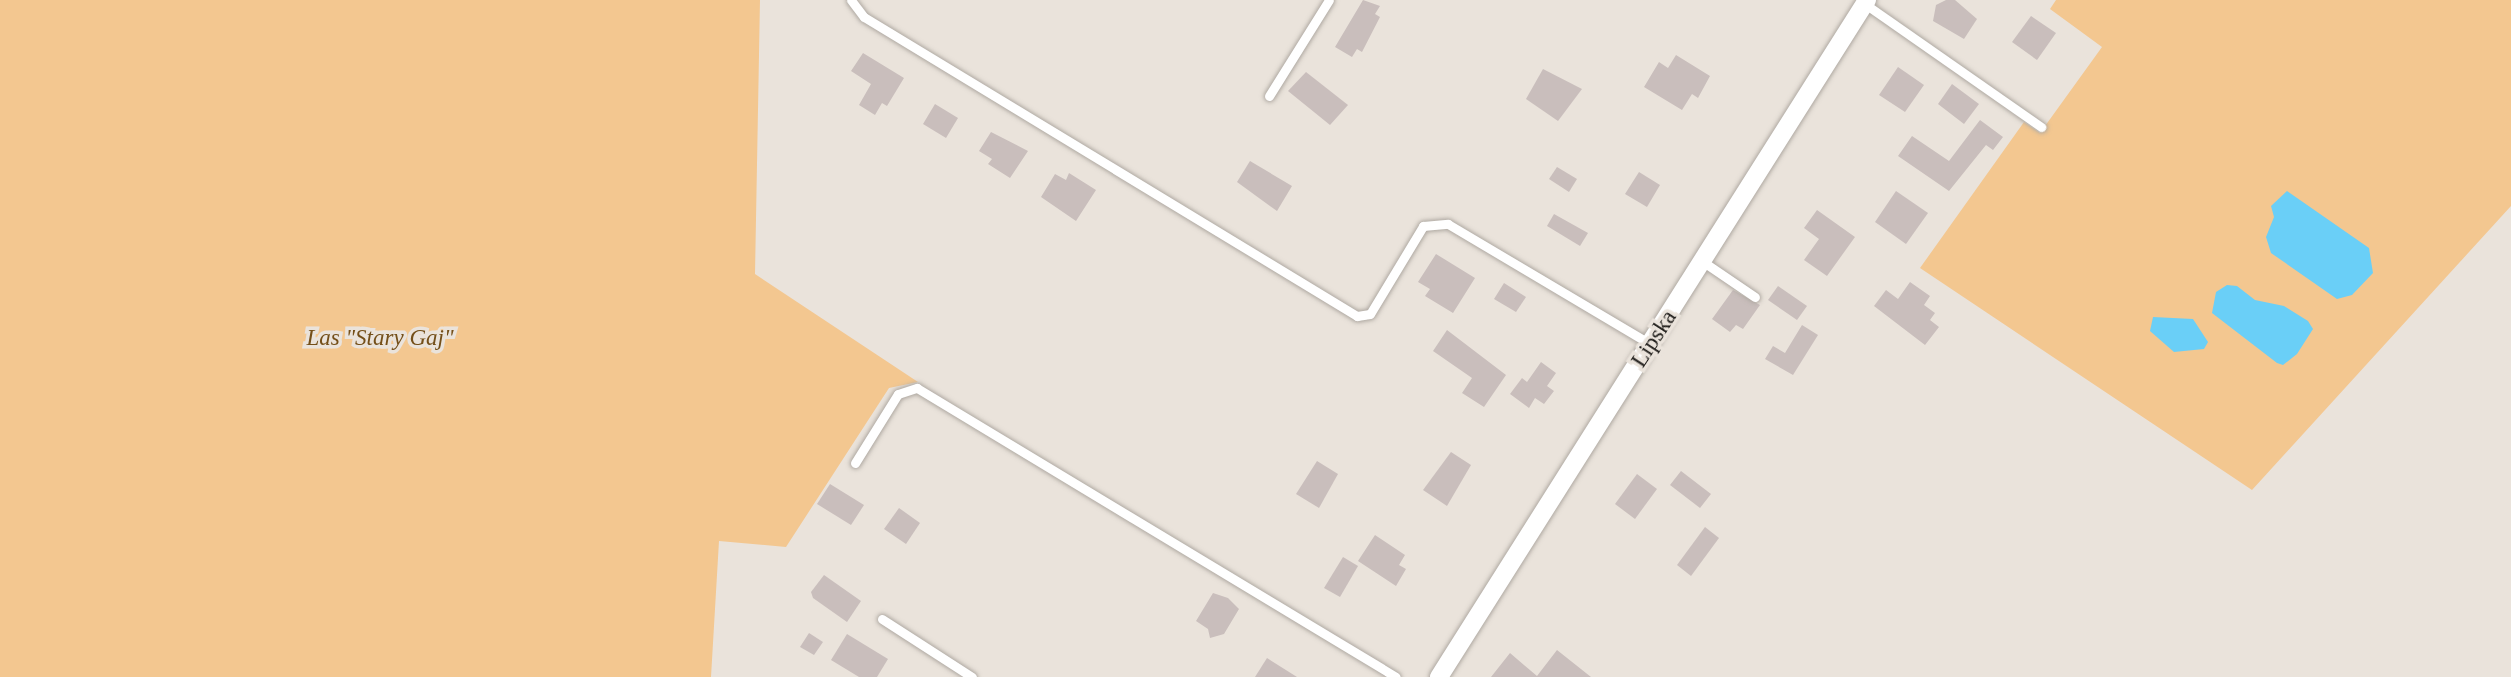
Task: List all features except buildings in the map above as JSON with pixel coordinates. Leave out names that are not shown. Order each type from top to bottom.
[{"type":"street","name":"Lipska","points":[[1439,677],[1866,2]]},
{"type":"lane","points":[[851,0],[864,17],[1357,316],[1370,314],[1423,226],[1448,223],[1650,344]]},
{"type":"lane","points":[[1269,96],[1329,0]]},
{"type":"lane","points":[[1866,2],[2041,127]]},
{"type":"lane","points":[[1702,261],[1755,297]]},
{"type":"lane","points":[[855,463],[898,394],[917,388],[1396,677]]},
{"type":"lane","points":[[882,619],[972,677]]},
{"type":"green space","name":"Las \"Stary Gaj\"","points":[[0,0],[760,0],[755,274],[918,382],[889,388],[786,547],[719,541],[711,677],[0,677]]},
{"type":"green space","points":[[2056,0],[2511,0],[2511,206],[2252,490],[1920,268],[2024,122],[2040,133],[2102,47],[2050,9]]},
{"type":"water","points":[[2287,191],[2369,248],[2373,273],[2352,295],[2337,299],[2271,253],[2266,237],[2274,217],[2271,206]]},
{"type":"water","points":[[2227,285],[2237,286],[2255,300],[2284,306],[2308,321],[2313,329],[2297,354],[2283,365],[2277,363],[2212,313],[2216,292]]},
{"type":"water","points":[[2153,317],[2193,319],[2208,342],[2204,349],[2174,352],[2150,331]]}]
